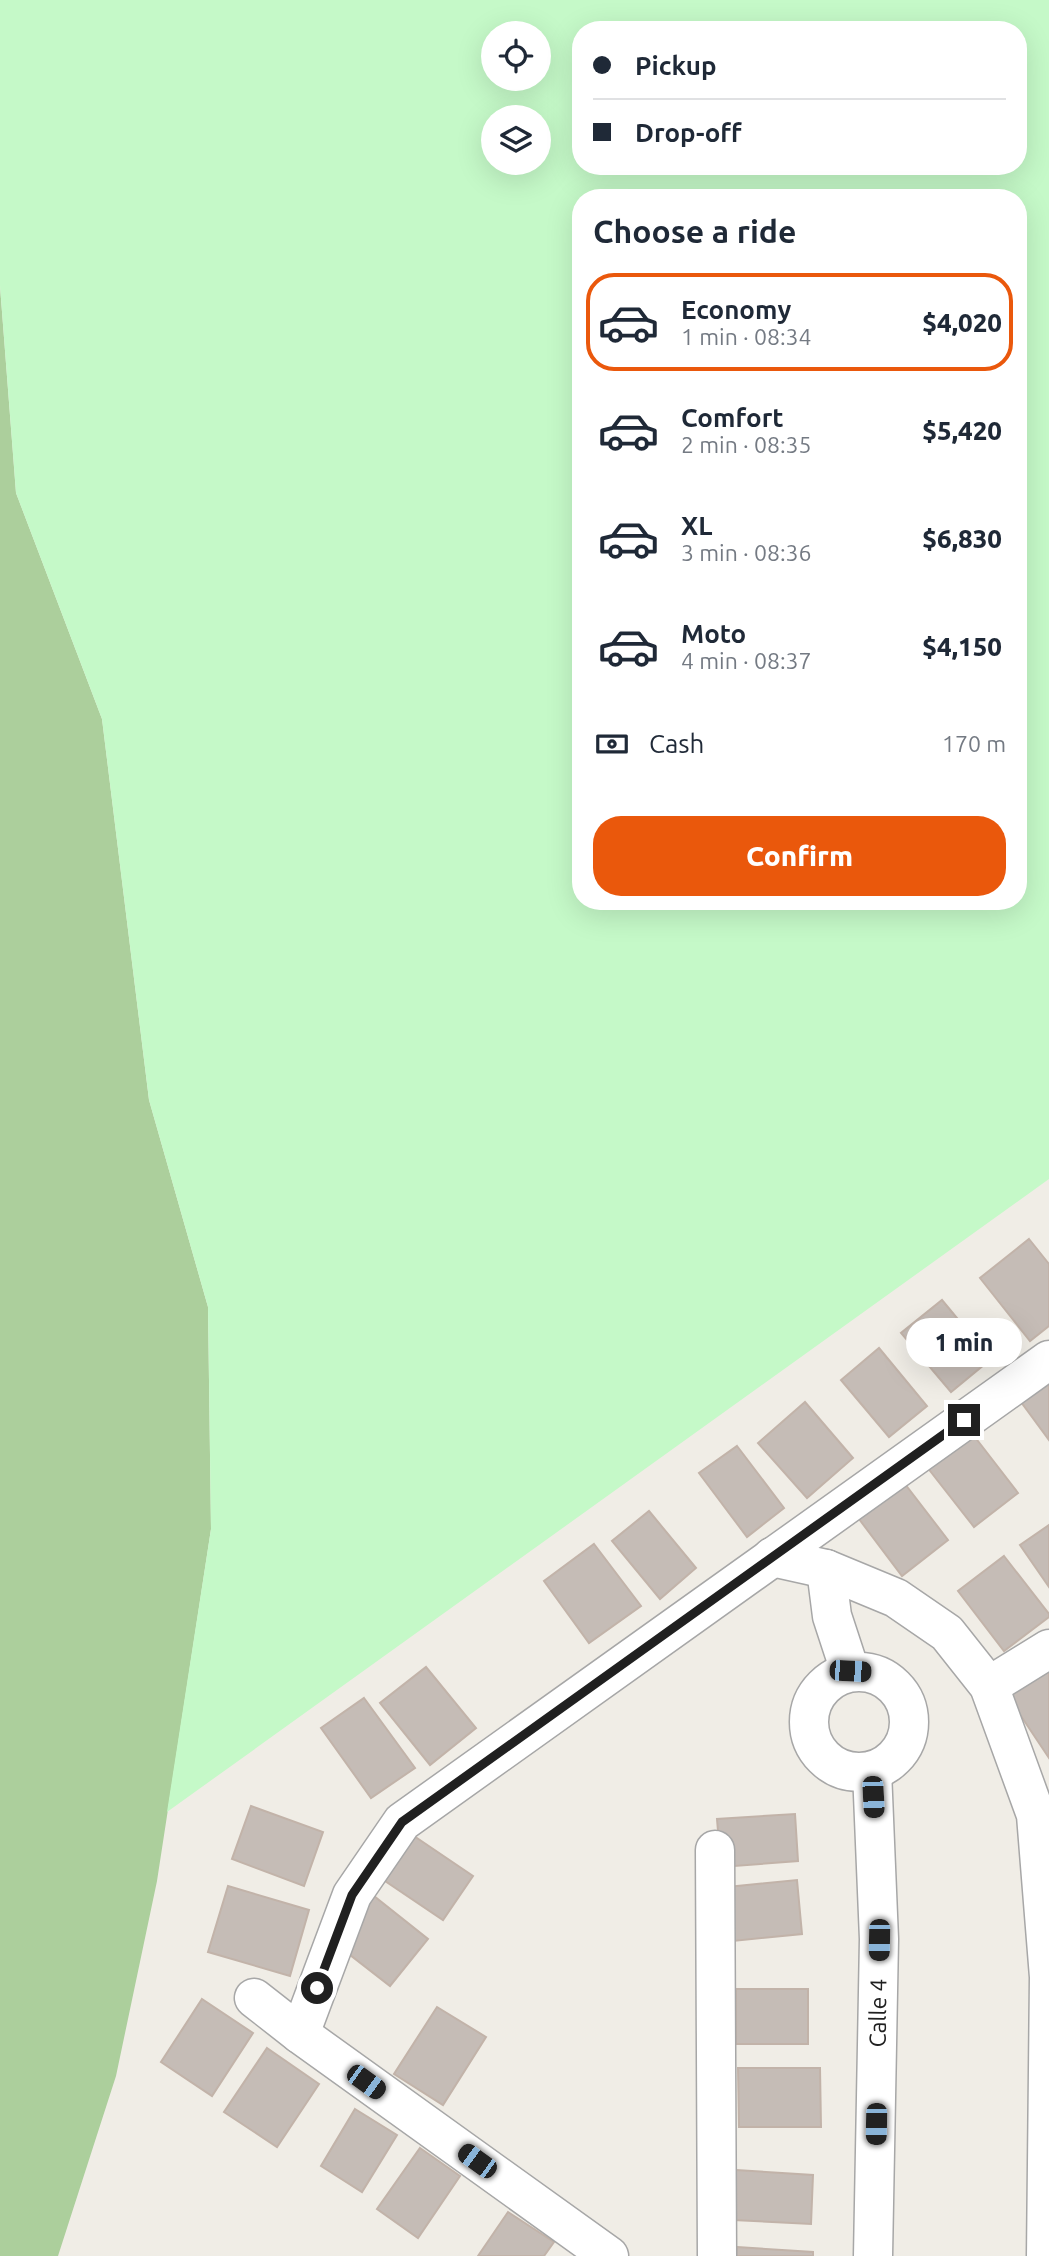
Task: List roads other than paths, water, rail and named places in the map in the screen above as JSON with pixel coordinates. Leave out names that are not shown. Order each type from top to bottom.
[{"type":"lane","points":[[300,2034],[352,1895],[402,1822],[1049,1360]]},
{"type":"lane","points":[[772,1557],[826,1569],[896,1598],[947,1633],[989,1686],[1036,1815],[1049,1977],[1047,2238]]},
{"type":"lane","points":[[826,1569],[832,1616],[850,1671]]},
{"type":"lane","points":[[989,1686],[1049,1649]]},
{"type":"lane","points":[[850,1671],[870,1672],[888,1680],[901,1693],[909,1711],[909,1730],[902,1748],[889,1763],[872,1771],[845,1770],[822,1756],[809,1732],[810,1705],[826,1683],[850,1671]]},
{"type":"lane","name":"Calle 4","points":[[872,1771],[879,1940],[873,2256]]},
{"type":"lane","points":[[715,1850],[717,2256]]},
{"type":"lane","points":[[254,1998],[609,2256]]}]
